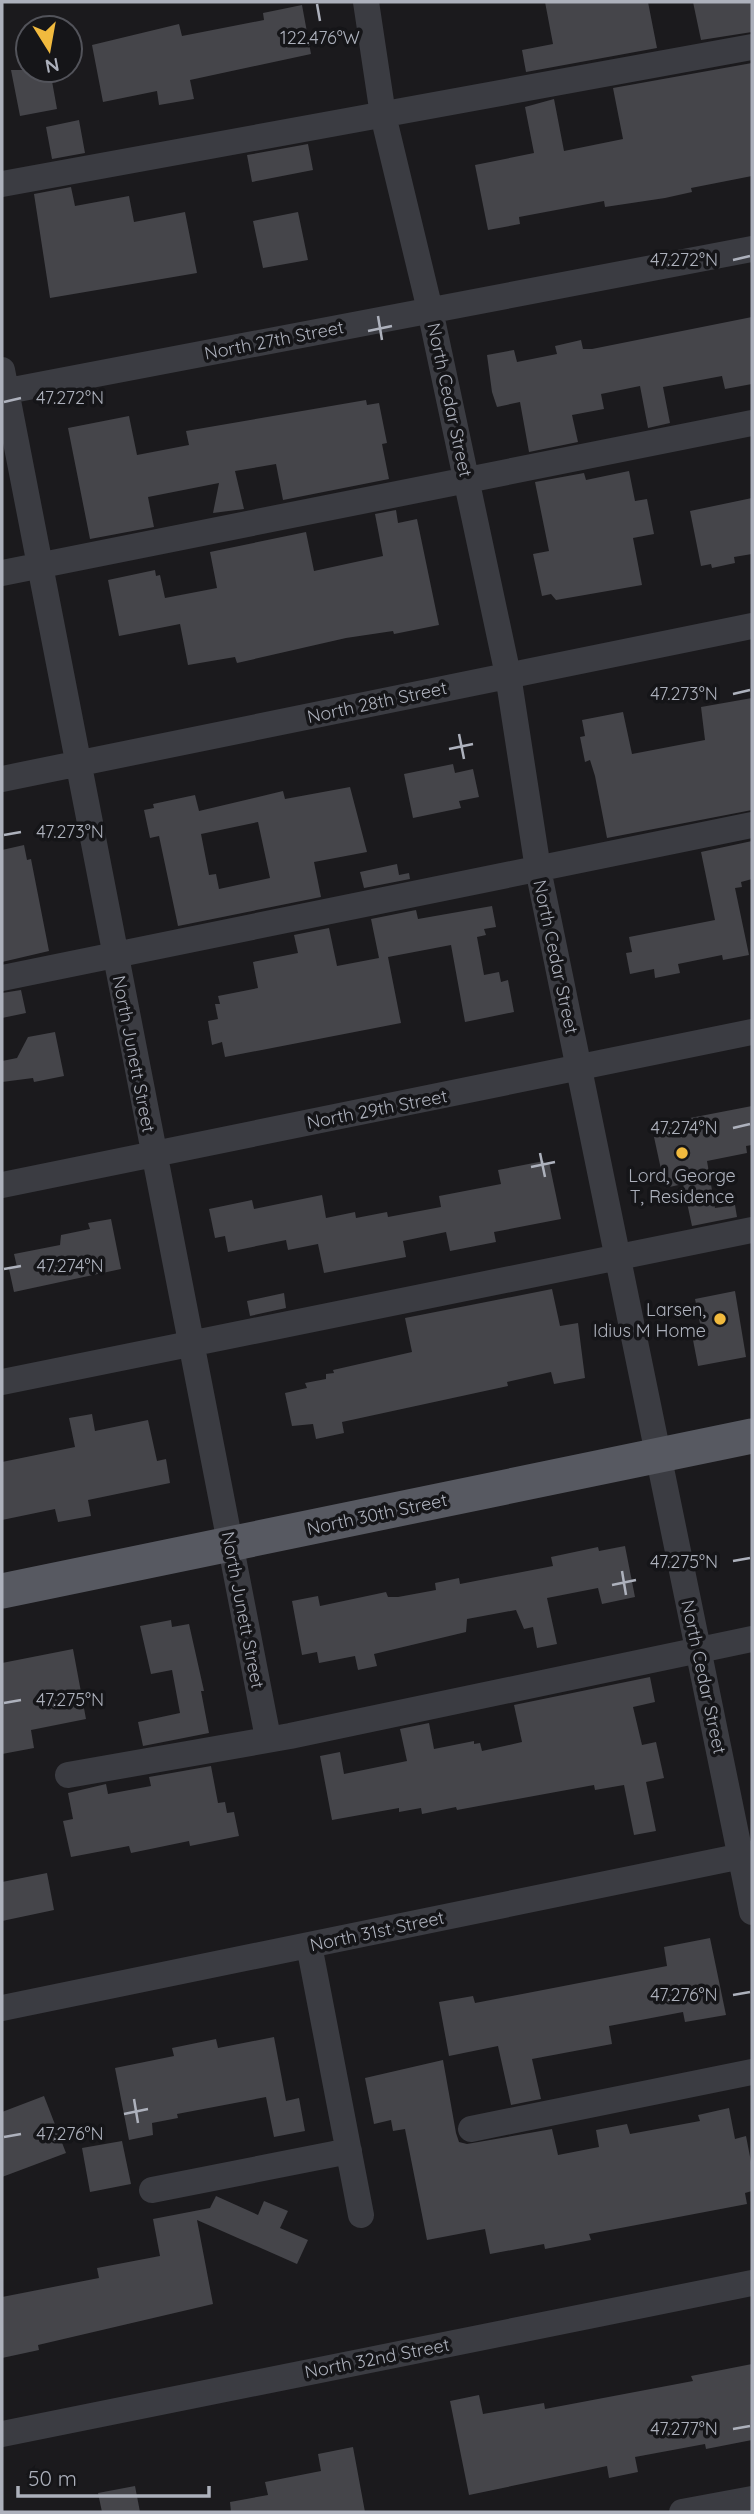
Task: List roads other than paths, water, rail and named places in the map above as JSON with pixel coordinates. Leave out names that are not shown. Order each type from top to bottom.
[{"type":"main road","name":"North 30th Street","points":[[2,1591],[752,1436]]},
{"type":"street","name":"North Cedar Street","points":[[366,2],[383,115],[430,310],[508,676],[538,869],[698,1650],[747,1855],[752,1912]]},
{"type":"street","points":[[2,184],[752,47]]},
{"type":"street","name":"North 27th Street","points":[[3,384],[430,310],[752,249]]},
{"type":"street","name":"North Junett Street","points":[[3,384],[41,564],[268,1738]]},
{"type":"street","points":[[2,573],[752,423]]},
{"type":"street","name":"North 28th Street","points":[[2,779],[752,626]]},
{"type":"street","points":[[2,978],[752,825]]},
{"type":"street","name":"North 29th Street","points":[[2,1185],[752,1032]]},
{"type":"street","points":[[2,1382],[752,1230]]},
{"type":"street","points":[[68,1775],[290,1736],[752,1639]]},
{"type":"street","name":"North 31st Street","points":[[2,2008],[747,1855]]},
{"type":"street","points":[[309,1945],[361,2215]]},
{"type":"street","points":[[471,2129],[752,2072]]},
{"type":"street","points":[[152,2190],[349,2151]]},
{"type":"street","name":"North 32nd Street","points":[[2,2434],[752,2283]]},
{"type":"street","points":[[682,2512],[752,2499]]},
{"type":"place","name":"Lord, George T, Residence","points":[[682,1153]]},
{"type":"place","name":"Larsen, Idius M Home","points":[[720,1319]]}]
